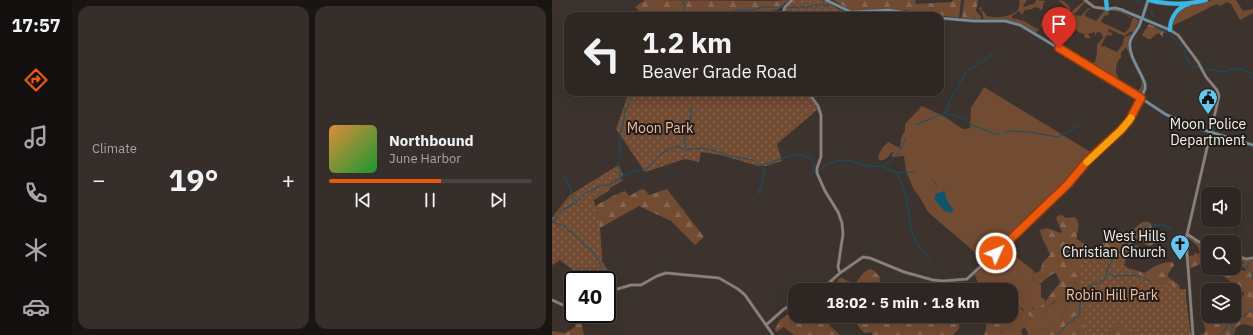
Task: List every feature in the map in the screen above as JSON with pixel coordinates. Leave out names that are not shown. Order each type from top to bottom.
[{"type":"highway","points":[[1106,0],[1107,9]]},
{"type":"highway","points":[[1149,0],[1180,3],[1206,0]]},
{"type":"highway","points":[[1157,0],[1180,2],[1198,0]]},
{"type":"highway","points":[[1170,30],[1172,19],[1179,9],[1186,5],[1209,0]]},
{"type":"main road","points":[[826,0],[851,12],[888,10],[902,12]]},
{"type":"main road","points":[[1141,98],[1145,89],[1145,82],[1130,49],[1130,42],[1141,21],[1149,0]]},
{"type":"main road","points":[[1107,9],[1114,8],[1129,12],[1141,21],[1149,22]]},
{"type":"main road","points":[[1122,10],[1141,21],[1149,22],[1170,30]]},
{"type":"main road","points":[[1145,11],[1146,18],[1149,22]]},
{"type":"main road","points":[[944,18],[974,21],[1005,21],[1020,25],[1162,112],[1193,127],[1211,131],[1253,145]]},
{"type":"street","points":[[783,12],[785,7],[792,0]]},
{"type":"street","points":[[1085,0],[1094,7],[1107,9]]},
{"type":"street","points":[[1170,30],[1176,34],[1197,61],[1206,77],[1218,93],[1218,102],[1187,234],[1188,278],[1193,335]]},
{"type":"street","points":[[811,96],[818,106],[821,115],[820,157],[817,173],[825,191],[838,212],[842,223],[843,234],[838,266],[840,273]]},
{"type":"street","points":[[829,283],[858,259],[865,256],[904,272],[935,280],[949,281],[967,279],[1061,192],[1088,160],[1121,130],[1129,121],[1141,98]]},
{"type":"street","points":[[1187,234],[1201,243]]},
{"type":"street","points":[[1241,257],[1246,259],[1253,258]]},
{"type":"street","points":[[616,290],[641,285],[666,273],[722,280],[741,292],[774,335]]},
{"type":"street","points":[[552,300],[564,305]]},
{"type":"street","points":[[766,325],[788,307]]},
{"type":"green space","points":[[645,0],[789,0],[777,10],[764,12],[639,12],[635,7]]},
{"type":"green space","points":[[793,0],[822,0],[845,12],[784,12],[786,7]]},
{"type":"green space","points":[[833,0],[915,0],[916,4],[961,0],[959,18],[944,16],[944,12],[850,10]]},
{"type":"green space","points":[[964,0],[978,0],[976,11],[981,16],[981,20],[962,19]]},
{"type":"green space","points":[[1019,0],[1027,0],[1023,6],[1024,7],[1035,3],[1036,0],[1046,1],[1044,2],[1042,10],[1035,7],[1025,10],[1022,15],[1019,11],[1012,16],[1012,18],[1024,21],[1037,29],[1039,28],[1036,33],[1010,21],[984,21],[982,13],[979,10],[981,6],[982,9],[980,10],[982,12],[982,10],[987,16],[992,17],[1009,16],[1018,10],[1020,6]]},
{"type":"green space","points":[[1058,0],[1066,3],[1071,10],[1060,16],[1056,27],[1057,22],[1055,18],[1056,22],[1054,21],[1055,19],[1052,18],[1051,24],[1051,19],[1048,20],[1045,25],[1040,27],[1039,26],[1047,14],[1057,16],[1062,11],[1067,10],[1067,8]]},
{"type":"green space","points":[[1213,0],[1236,0],[1243,11],[1253,9],[1253,13],[1240,20],[1231,4],[1227,2],[1219,6],[1218,4],[1214,5],[1172,26],[1177,13],[1181,9]]},
{"type":"green space","points":[[1084,1],[1088,5],[1084,3],[1074,15],[1081,16],[1088,8],[1091,10],[1088,10],[1085,16],[1096,21],[1105,10],[1119,10],[1131,16],[1131,18],[1118,12],[1109,11],[1108,16],[1104,16],[1101,22],[1125,33],[1130,27],[1133,17],[1139,20],[1134,32],[1130,32],[1124,36],[1109,29],[1108,32],[1113,33],[1111,36],[1107,35],[1101,45],[1117,52],[1123,44],[1124,37],[1132,34],[1129,46],[1140,75],[1126,47],[1120,54],[1122,56],[1118,61],[1116,70],[1120,80],[1138,91],[1142,82],[1140,77],[1142,77],[1144,86],[1140,94],[1085,63],[1087,60],[1093,63],[1095,62],[1097,45],[1103,37],[1101,33],[1096,33],[1096,36],[1094,32],[1088,34],[1091,38],[1085,38],[1084,34],[1076,30],[1073,29],[1066,31],[1063,29],[1064,25],[1071,26],[1071,17],[1061,19],[1061,25],[1063,26],[1060,29],[1060,19]]},
{"type":"green space","points":[[1149,24],[1167,32],[1163,33],[1163,37],[1159,33],[1151,39],[1148,39],[1142,35]]},
{"type":"green space","points":[[984,87],[1094,154],[1067,185],[985,261],[928,212],[914,190],[906,171],[904,156],[892,157],[894,153],[892,152],[884,160],[879,160],[878,156],[888,142],[900,148],[901,139],[905,130],[905,124],[922,106],[945,117],[961,128],[970,128],[971,108]]},
{"type":"green space","name":"Moon Park","points":[[628,96],[810,96],[819,110],[818,109],[777,144],[782,161],[766,166],[758,166],[721,155],[701,152],[699,162],[685,159],[645,172],[616,129]]},
{"type":"green space","points":[[619,165],[623,176],[593,197],[595,206],[625,191],[629,196],[642,189],[649,195],[667,189],[704,237],[695,245],[671,221],[639,206],[600,228],[602,261],[608,271],[575,271],[560,260],[552,265],[552,218],[570,195]]},
{"type":"green space","points":[[619,165],[623,176],[593,197],[600,228],[602,261],[608,271],[575,271],[560,260],[552,265],[552,218],[570,195]]},
{"type":"green space","points":[[620,179],[623,179],[610,188],[610,190],[586,205],[601,189]]},
{"type":"green space","points":[[1062,215],[1066,218],[1074,217],[1077,219],[1079,224],[1077,239],[1087,246],[1093,256],[1098,253],[1099,245],[1114,238],[1119,232],[1132,230],[1144,222],[1150,223],[1152,226],[1151,233],[1159,237],[1158,239],[1150,246],[1146,245],[1141,239],[1135,240],[1133,246],[1139,245],[1127,256],[1124,265],[1128,268],[1145,273],[1158,265],[1172,262],[1174,265],[1168,274],[1168,277],[1179,285],[1180,288],[1179,335],[1033,335],[1046,330],[1056,320],[1062,318],[1063,313],[1076,289],[1077,284],[1075,282],[1069,283],[1060,296],[1047,307],[1044,312],[1036,317],[1032,317],[1025,313],[1018,301],[1019,298],[1025,298],[1030,302],[1033,310],[1037,310],[1060,282],[1056,273],[1038,284],[1032,276],[1035,272],[1040,271],[1043,262],[1050,255],[1040,230],[1047,228],[1061,233],[1062,232],[1056,218],[1057,216]]},
{"type":"green space","points":[[1188,236],[1201,244],[1201,264],[1190,268],[1189,256],[1195,255],[1194,252],[1198,254],[1200,253],[1197,245],[1188,238]]},
{"type":"green space","points":[[1004,247],[1034,271],[1032,277],[1038,284],[1041,284],[1041,297],[1045,300],[1045,302],[1037,310],[1034,310],[1029,302],[1018,301],[1018,283],[988,283],[986,277],[980,278],[974,275]]},
{"type":"green space","name":"Robin Hill Park","points":[[1105,257],[1161,286],[1171,279],[1173,290],[1186,289],[1191,335],[1139,335],[1117,325],[1116,327],[1112,326],[1106,335],[1085,335],[1079,262]]},
{"type":"green space","points":[[1241,259],[1253,259],[1253,327],[1246,324],[1240,325],[1236,328],[1234,335],[1198,335],[1204,334],[1205,332],[1203,323],[1241,323],[1241,297],[1244,293],[1241,290],[1241,283],[1232,283],[1225,277],[1219,275],[1241,275],[1241,270],[1247,271],[1242,266],[1243,262],[1241,262]]},
{"type":"green space","points":[[869,269],[873,270],[880,277],[879,283],[856,283],[863,273]]},
{"type":"green space","points":[[975,276],[980,278],[986,277],[988,283],[978,283]]},
{"type":"green space","points":[[841,278],[853,283],[838,283],[838,279]]},
{"type":"green space","points":[[1073,282],[1077,284],[1075,293],[1065,309],[1062,318],[1055,321],[1046,330],[1035,335],[1027,335],[1028,332],[1024,327],[1021,330],[1022,335],[1001,335],[1003,323],[1018,323],[1018,301],[1022,310],[1033,317],[1044,312],[1069,283]]},
{"type":"green space","points":[[788,315],[788,323],[828,323],[840,335],[794,335],[784,327],[776,332],[775,329],[780,320]]},
{"type":"green space","points":[[574,323],[581,323],[584,335],[552,335],[552,331],[565,333],[575,327]]},
{"type":"green space","points":[[856,323],[959,323],[959,329],[953,335],[872,335],[872,332],[865,333]]},
{"type":"green space","points":[[986,323],[1003,323],[1001,335],[984,335]]},
{"type":"water","points":[[944,191],[948,203],[953,209],[952,213],[944,210],[934,198],[936,194]]},
{"type":"waterway","points":[[682,0],[685,6],[683,9],[684,12]]},
{"type":"waterway","points":[[1134,0],[1141,3]]},
{"type":"waterway","points":[[786,7],[819,5],[830,6]]},
{"type":"waterway","points":[[732,12],[736,10],[752,10],[763,7],[783,7]]},
{"type":"waterway","points":[[1151,11],[1154,18]]},
{"type":"waterway","points":[[1156,28],[1167,32]]},
{"type":"waterway","points":[[1171,34],[1176,42],[1184,49],[1186,58],[1192,66],[1199,67]]},
{"type":"waterway","points":[[915,125],[945,113],[952,96],[968,70],[985,60],[993,52]]},
{"type":"waterway","points":[[1203,68],[1223,72],[1231,69],[1240,69],[1249,72],[1253,78]]},
{"type":"waterway","points":[[621,176],[618,165],[621,151],[619,143],[626,108],[634,96]]},
{"type":"waterway","points":[[685,148],[686,145],[684,139],[691,117],[691,107]]},
{"type":"waterway","points":[[945,113],[965,119],[972,125],[995,134],[999,134]]},
{"type":"waterway","points":[[1004,133],[1010,131],[1029,132],[1057,137],[1066,134],[1079,125]]},
{"type":"waterway","points":[[552,223],[560,211],[576,203],[586,193],[600,186],[609,185],[634,171],[645,170],[661,154],[676,146],[685,150],[701,148],[712,150],[730,156],[753,160],[759,166],[796,154],[809,158],[811,157],[814,163],[813,170],[815,172],[825,166],[843,160],[871,166],[883,165],[888,163],[896,156],[905,140]]},
{"type":"waterway","points":[[759,194],[759,189],[761,189],[765,171],[763,166]]},
{"type":"waterway","points":[[883,167],[897,173],[915,172]]},
{"type":"waterway","points":[[897,173],[905,193],[913,236],[931,260]]},
{"type":"waterway","points":[[564,177],[571,189],[573,198],[577,202]]},
{"type":"waterway","points":[[933,179],[936,185]]},
{"type":"waterway","points":[[553,222],[566,227],[568,231],[572,232],[582,241],[583,245],[591,249],[602,267]]},
{"type":"waterway","points":[[1057,335],[1066,325],[1074,320],[1074,317],[1078,316],[1080,313],[1083,289],[1104,280],[1115,256],[1123,251],[1126,245],[1131,242],[1137,231],[1147,226],[1154,225],[1160,225],[1172,229]]},
{"type":"waterway","points":[[1252,260],[1246,267],[1253,278]]},
{"type":"waterway","points":[[1108,274],[1113,275],[1115,278],[1117,276],[1137,275],[1150,281]]},
{"type":"waterway","points":[[1232,334],[1232,324],[1236,318],[1244,316],[1253,309]]},
{"type":"waterway","points":[[1220,335],[1229,324],[1231,324]]},
{"type":"slow traffic","points":[[1087,162],[1121,130],[1131,118]]},
{"type":"place","name":"Moon Police Department","points":[[1208,115]]},
{"type":"place","name":"West Hills Christian Church","points":[[1180,261]]},
{"type":"route","points":[[996,253],[1068,184],[1088,160],[1121,130],[1129,121],[1141,98],[1059,48]]}]
